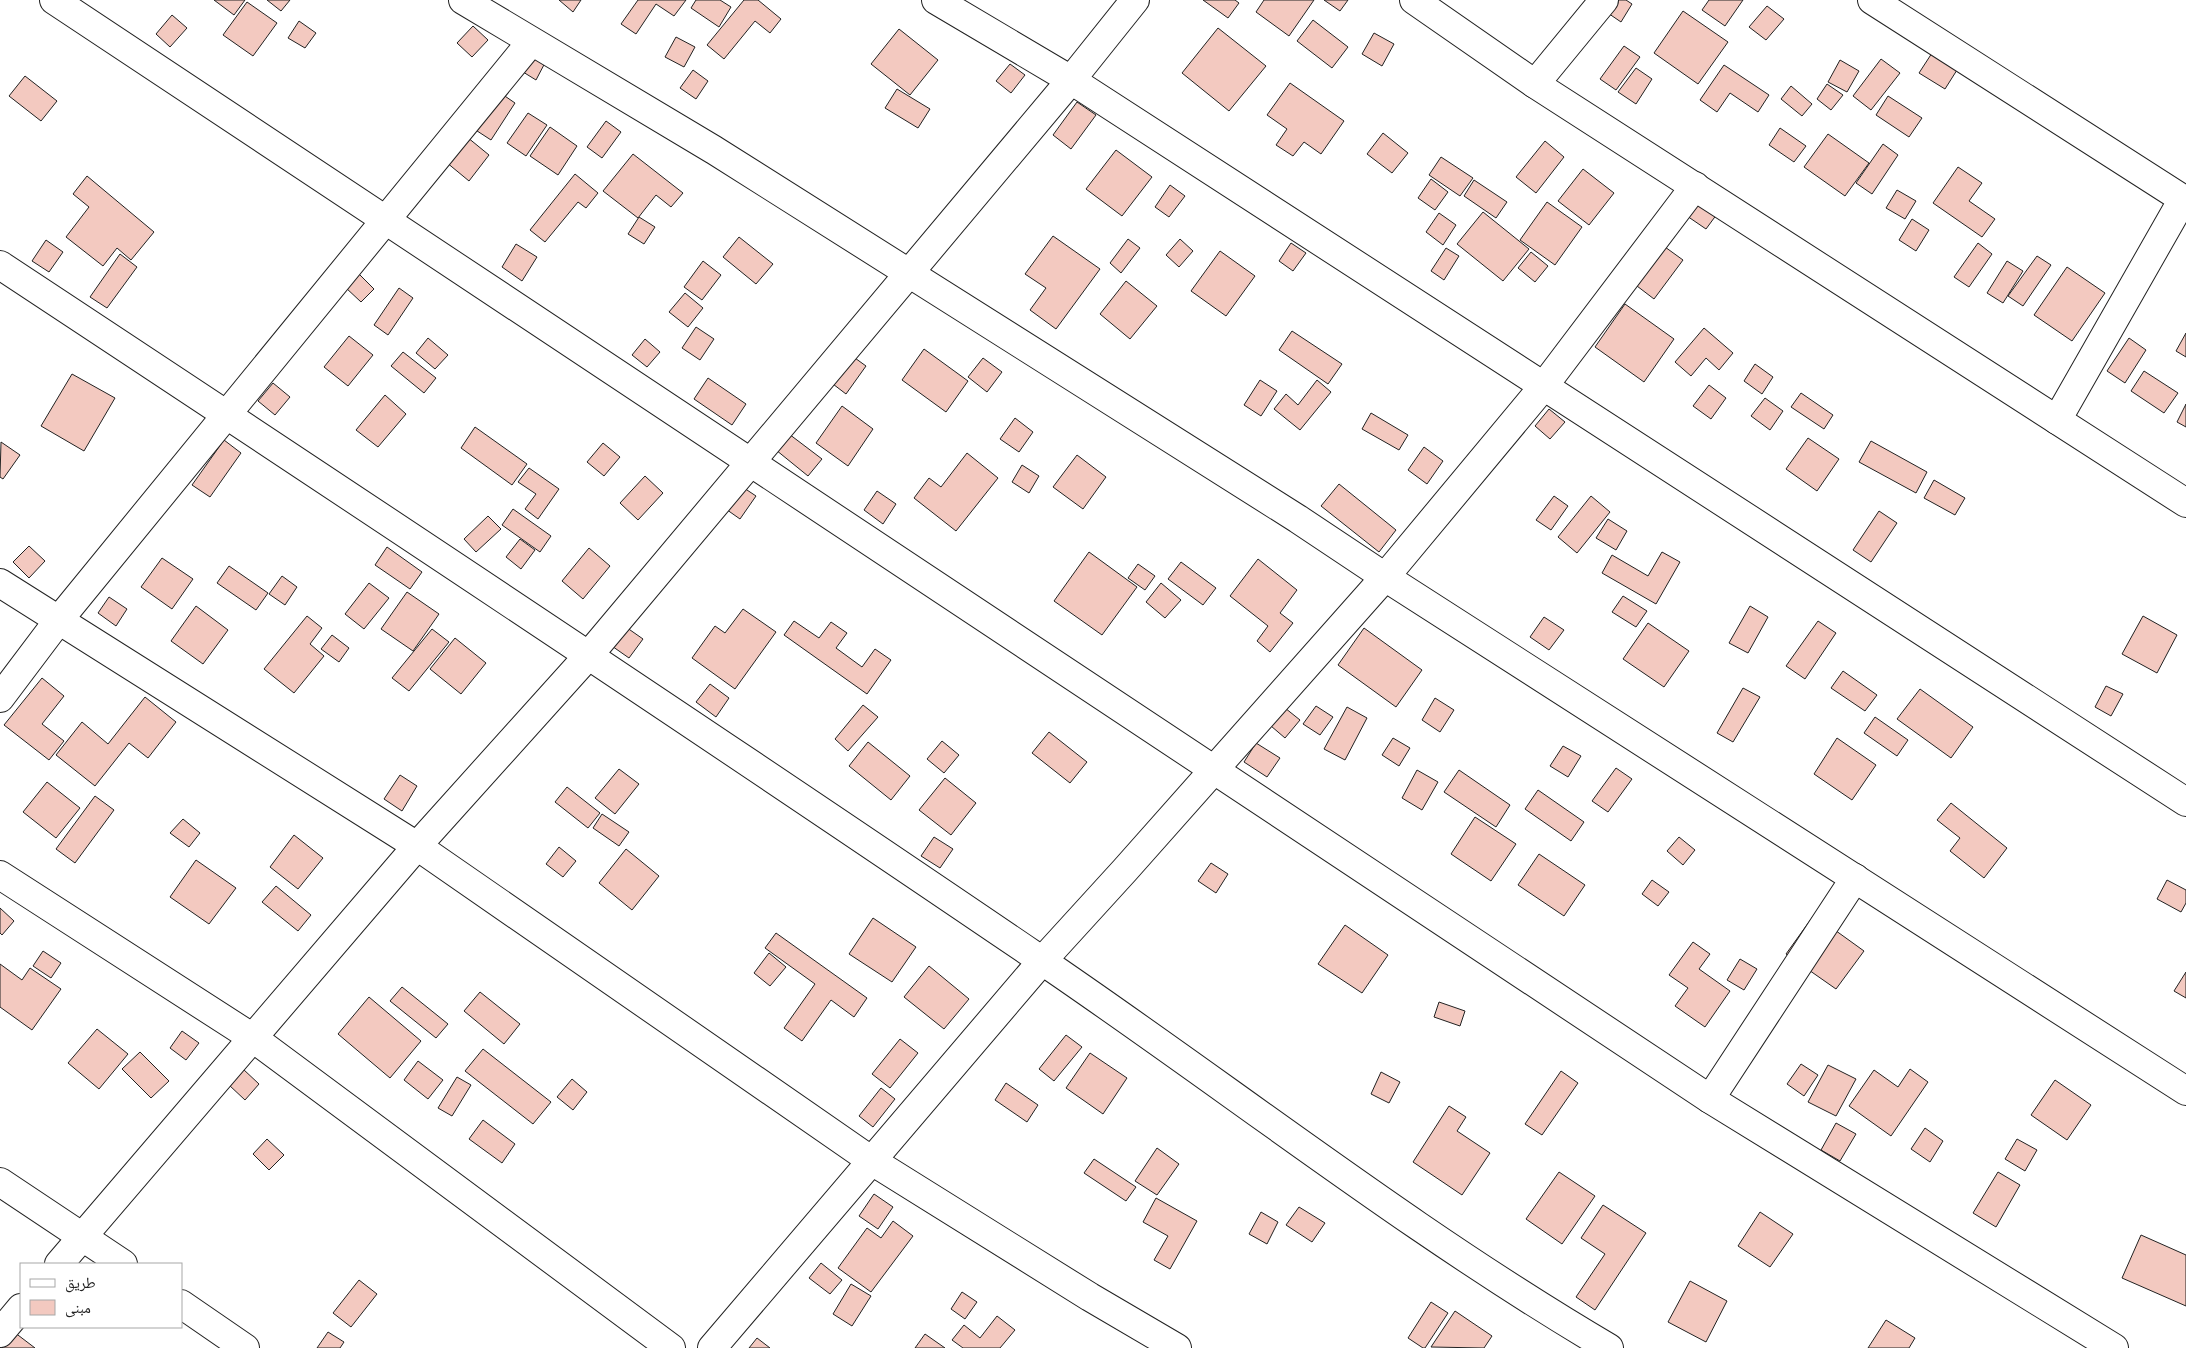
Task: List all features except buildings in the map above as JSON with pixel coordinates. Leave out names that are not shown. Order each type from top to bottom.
[{"type":"street","points":[[54,0],[749,463],[1710,1098],[2114,1348]]},
{"type":"street","points":[[463,0],[714,150],[1298,518],[1385,577],[2186,1091]]},
{"type":"street","points":[[936,0],[1071,80],[2186,802]]},
{"type":"street","points":[[60,1263],[417,846],[588,656],[1071,80],[1135,0]]},
{"type":"street","points":[[1414,0],[1535,84],[2186,503]]},
{"type":"street","points":[[1535,84],[1604,0]]},
{"type":"street","points":[[1872,0],[2185,200],[2057,420]]},
{"type":"street","points":[[0,698],[58,621],[531,42]]},
{"type":"street","points":[[712,1348],[1042,961],[1385,577],[1543,387],[1695,186]]},
{"type":"street","points":[[0,265],[227,414],[1042,961],[1445,1244],[1609,1348]]},
{"type":"street","points":[[0,583],[417,846],[872,1161],[1090,1297],[1177,1348]]},
{"type":"street","points":[[0,875],[253,1038],[671,1348]]},
{"type":"street","points":[[1710,1098],[1855,878]]},
{"type":"street","points":[[0,1182],[122,1263]]},
{"type":"street","points":[[182,1305],[245,1348]]},
{"type":"street","points":[[0,1333],[20,1309]]}]
